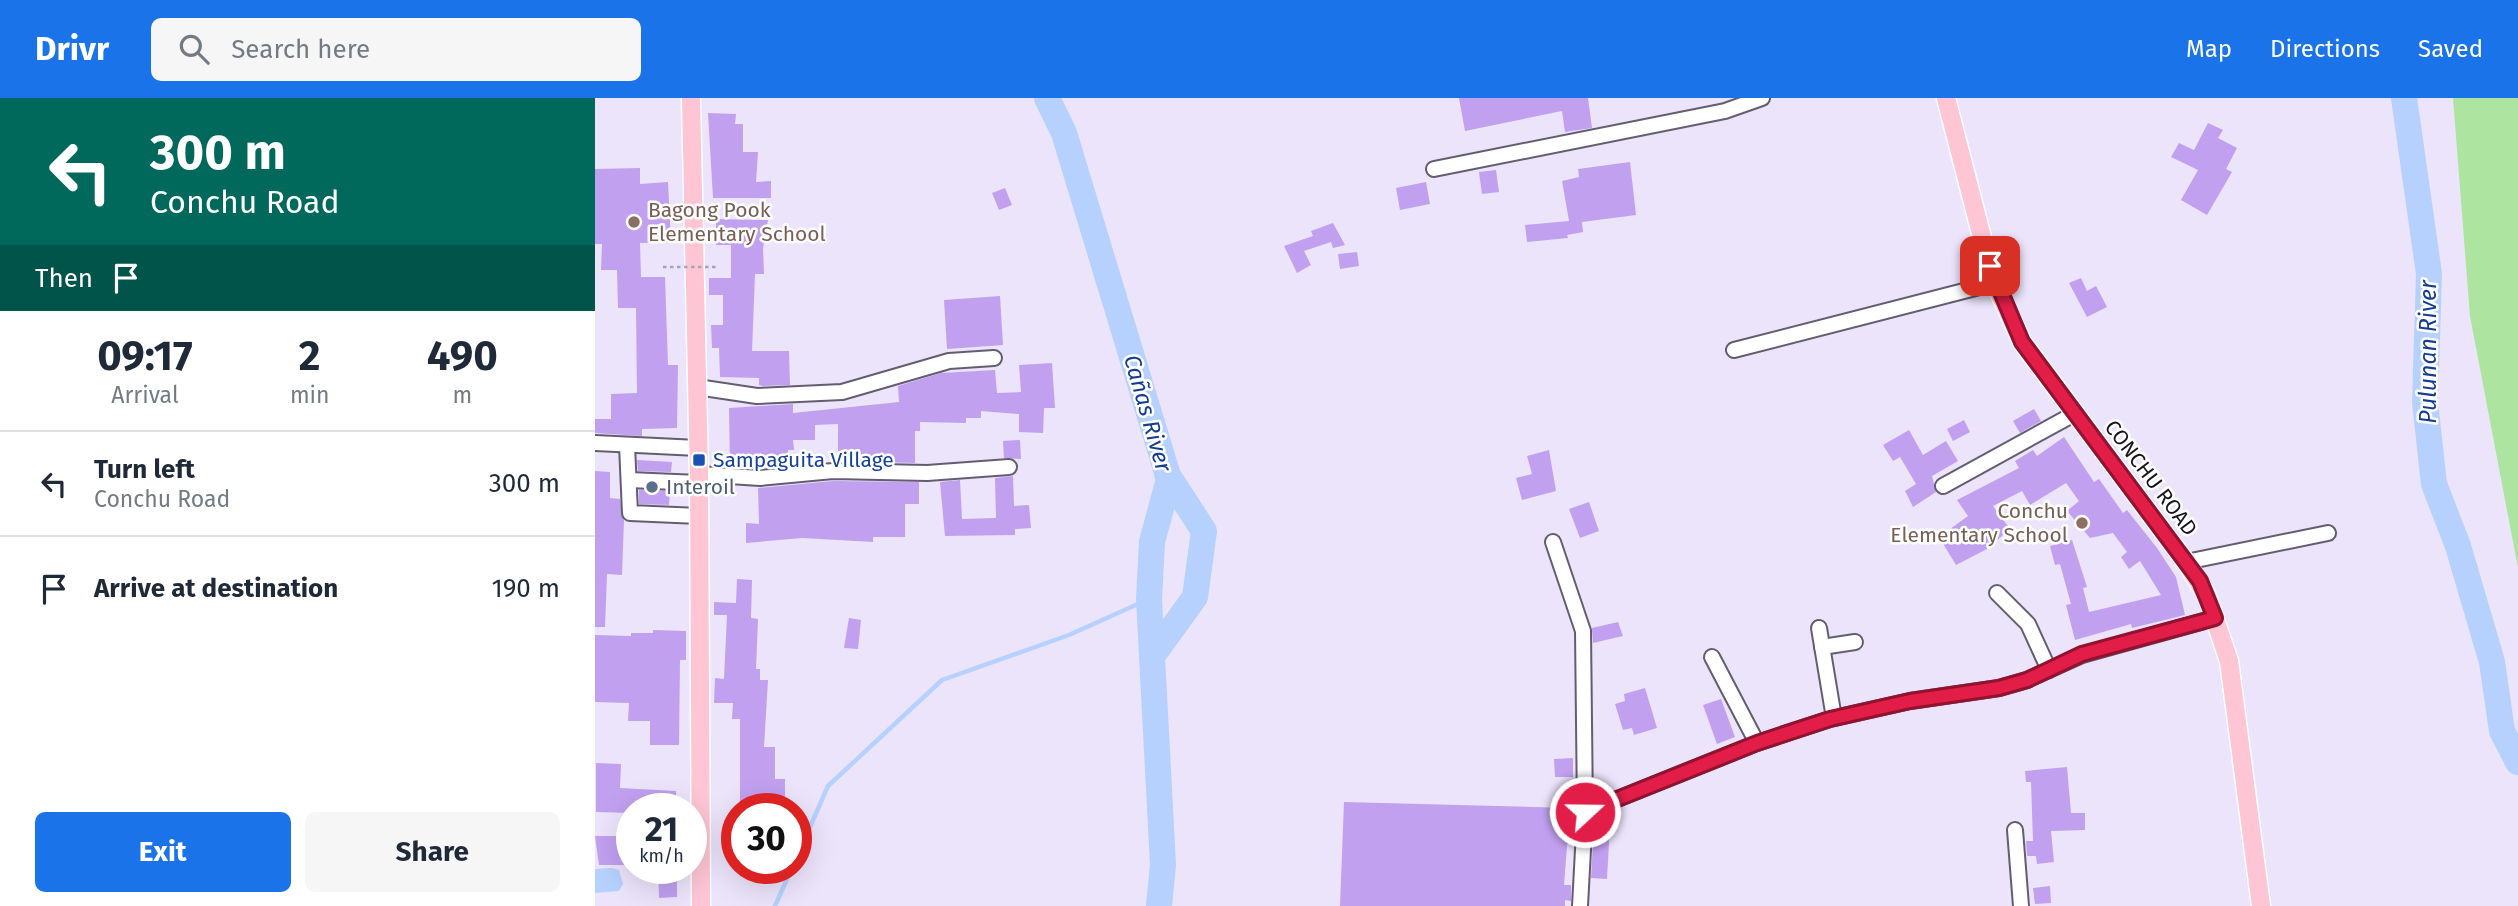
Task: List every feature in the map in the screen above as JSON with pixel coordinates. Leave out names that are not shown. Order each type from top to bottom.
[{"type":"main road","points":[[691,98],[699,478],[701,906]]},
{"type":"main road","name":"CONCHU ROAD","points":[[1946,98],[1996,283],[2022,342],[2200,581],[2215,618],[2229,661],[2261,906]]},
{"type":"street","points":[[1434,169],[1762,98]]},
{"type":"street","points":[[1734,350],[1996,283]]},
{"type":"street","points":[[697,387],[757,396],[842,392],[939,363],[993,358]]},
{"type":"street","points":[[1943,486],[2074,414]]},
{"type":"street","points":[[595,443],[698,448]]},
{"type":"street","points":[[627,444],[630,513],[699,516]]},
{"type":"street","points":[[629,480],[760,478],[833,471],[915,473],[1009,467]]},
{"type":"street","points":[[2186,562],[2328,533]]},
{"type":"street","points":[[1553,542],[1583,631],[1585,812],[1580,906]]},
{"type":"street","points":[[1997,593],[2028,624],[2049,670]]},
{"type":"street","points":[[1585,812],[1757,743],[1834,718],[1910,701],[1999,688],[2049,670],[2082,654],[2215,618]]},
{"type":"street","points":[[1819,628],[1834,718]]},
{"type":"street","points":[[1822,648],[1855,642]]},
{"type":"street","points":[[1712,657],[1757,743]]},
{"type":"street","points":[[2015,830],[2021,906]]},
{"type":"path","points":[[663,267],[719,267]]},
{"type":"green space","points":[[2453,98],[2518,98],[2518,568],[2470,316]]},
{"type":"water","points":[[595,869],[616,869],[616,884],[623,884],[619,891],[595,893]]},
{"type":"building","points":[[1459,98],[1588,98],[1592,128],[1565,132],[1562,111],[1465,131]]},
{"type":"building","points":[[708,113],[736,114],[735,124],[743,124],[743,152],[758,152],[756,182],[771,181],[771,198],[713,198]]},
{"type":"building","points":[[2208,123],[2223,130],[2218,138],[2237,148],[2226,169],[2232,172],[2207,215],[2181,200],[2198,170],[2171,157],[2179,143],[2194,150]]},
{"type":"building","points":[[1630,162],[1636,215],[1582,222],[1583,232],[1567,235],[1568,238],[1527,242],[1525,225],[1569,221],[1562,181],[1579,177],[1578,169]]},
{"type":"building","points":[[640,168],[640,184],[668,182],[671,242],[640,243],[641,277],[665,277],[668,365],[678,365],[677,428],[642,429],[642,436],[595,433],[595,419],[611,419],[611,394],[637,393],[636,308],[618,308],[617,270],[601,270],[602,244],[595,244],[595,169]]},
{"type":"building","points":[[1496,170],[1499,192],[1482,194],[1479,172]]},
{"type":"building","points":[[1426,182],[1430,204],[1400,210],[1396,188]]},
{"type":"building","points":[[1005,188],[1012,205],[999,210],[992,193]]},
{"type":"building","points":[[716,219],[768,220],[763,248],[764,274],[755,274],[752,351],[789,351],[790,385],[763,386],[759,385],[759,378],[720,377],[719,348],[712,348],[711,325],[723,325],[723,295],[709,295],[709,278],[731,278],[731,245],[716,245]]},
{"type":"building","points":[[1333,223],[1345,245],[1333,248],[1331,242],[1304,251],[1311,265],[1297,273],[1284,246],[1313,236],[1311,231]]},
{"type":"building","points":[[1357,252],[1359,266],[1340,269],[1338,254]]},
{"type":"building","points":[[2081,278],[2087,291],[2096,286],[2107,307],[2087,317],[2069,283]]},
{"type":"building","points":[[1000,296],[1003,345],[947,349],[944,300]]},
{"type":"building","points":[[1052,363],[1055,408],[1044,408],[1043,433],[1019,432],[1019,414],[981,411],[981,418],[966,418],[966,423],[920,422],[920,431],[915,431],[915,463],[838,461],[838,424],[815,425],[815,440],[793,440],[794,450],[788,450],[788,466],[730,466],[729,408],[793,404],[793,413],[899,402],[898,386],[941,373],[995,370],[997,393],[1021,392],[1019,365]]},
{"type":"building","points":[[2034,409],[2041,421],[2020,433],[2013,421]]},
{"type":"building","points":[[1964,420],[1970,432],[1953,441],[1947,429]]},
{"type":"building","points":[[1909,430],[1923,455],[1946,441],[1958,461],[1932,476],[1936,492],[1913,507],[1905,491],[1916,484],[1900,457],[1893,461],[1883,445]]},
{"type":"building","points":[[2064,437],[2094,482],[2099,479],[2123,513],[2127,510],[2157,548],[2176,577],[2185,615],[2132,628],[2131,624],[2075,640],[2066,605],[2071,604],[2060,564],[2055,565],[2050,546],[2072,540],[2087,587],[2083,588],[2089,612],[2161,595],[2140,561],[2129,569],[2121,557],[2127,552],[2113,533],[2090,538],[2067,511],[2079,501],[2066,483],[2030,505],[2022,491],[1993,506],[2010,529],[1987,549],[1956,565],[1939,537],[1968,516],[1957,500],[2019,468],[2015,461],[2033,450],[2037,456]]},
{"type":"building","points":[[1020,440],[1021,459],[1004,458],[1003,441]]},
{"type":"building","points":[[1549,450],[1556,491],[1522,500],[1516,478],[1532,474],[1527,456]]},
{"type":"building","points":[[637,460],[672,462],[671,472],[638,471]]},
{"type":"building","points":[[595,471],[610,472],[610,498],[620,499],[624,520],[622,575],[607,574],[605,627],[595,627]]},
{"type":"building","points":[[1013,476],[1014,506],[1029,505],[1031,528],[1015,529],[1015,535],[945,536],[940,482],[960,480],[962,519],[996,518],[995,478]]},
{"type":"building","points":[[833,481],[919,482],[919,504],[905,504],[905,537],[873,537],[873,542],[802,538],[746,543],[746,523],[759,524],[758,488]]},
{"type":"building","points":[[639,490],[670,491],[669,505],[639,504]]},
{"type":"building","points":[[1589,502],[1599,531],[1580,538],[1569,509]]},
{"type":"building","points":[[737,579],[752,580],[751,618],[758,619],[756,669],[760,669],[760,680],[768,680],[764,747],[775,747],[775,779],[785,779],[785,793],[740,793],[740,719],[732,719],[733,703],[714,703],[715,678],[724,679],[727,615],[714,615],[714,602],[736,603]]},
{"type":"building","points":[[849,618],[861,620],[858,649],[844,648]]},
{"type":"building","points":[[1618,622],[1623,636],[1593,643],[1592,628]]},
{"type":"building","points":[[653,630],[686,631],[686,660],[680,660],[679,745],[650,745],[650,721],[628,721],[629,703],[595,702],[595,635],[631,636],[631,633],[653,633]]},
{"type":"building","points":[[1645,688],[1657,728],[1634,735],[1632,728],[1623,730],[1615,704],[1625,701],[1624,694]]},
{"type":"building","points":[[1721,699],[1735,737],[1717,744],[1703,705]]},
{"type":"building","points":[[1573,758],[1573,777],[1555,777],[1554,759]]},
{"type":"building","points":[[596,763],[621,764],[620,788],[676,791],[616,793],[616,813],[596,812]]},
{"type":"building","points":[[2067,767],[2071,813],[2085,813],[2085,830],[2051,831],[2054,862],[2037,864],[2036,856],[2027,856],[2026,841],[2033,841],[2031,782],[2026,782],[2025,771]]},
{"type":"building","points":[[1344,802],[1570,808],[1564,885],[1571,885],[1571,901],[1565,900],[1565,906],[1340,906]]},
{"type":"building","points":[[1594,824],[1610,825],[1607,879],[1591,878]]},
{"type":"building","points":[[595,836],[616,836],[616,865],[599,865]]},
{"type":"building","points":[[659,884],[677,884],[677,897],[659,898]]},
{"type":"building","points":[[2050,886],[2051,903],[2035,904],[2033,888]]},
{"type":"waterway","name":"Cañas River","points":[[1047,98],[1064,133],[1169,479],[1152,542],[1149,599],[1163,865],[1159,906]]},
{"type":"waterway","name":"Pulunan River","points":[[2404,98],[2429,274],[2425,402],[2434,484],[2458,546],[2492,662],[2502,731],[2518,762]]},
{"type":"waterway","points":[[1153,655],[1195,597],[1204,531],[1167,474]]},
{"type":"waterway","points":[[812,822],[828,786],[942,680],[1069,635],[1149,599]]},
{"type":"waterway","points":[[775,906],[785,884]]},
{"type":"place","name":"Bagong Pook Elementary School","points":[[634,222]]},
{"type":"place","name":"Sampaguita Village","points":[[699,460]]},
{"type":"place","name":"Interoil","points":[[652,487]]},
{"type":"place","name":"Conchu Elementary School","points":[[2082,523]]},
{"type":"route","points":[[1585,812],[1757,743],[1830,719],[1910,701],[1999,688],[2027,680],[2082,654],[2215,618],[2200,581],[2022,342],[1990,266]]}]
